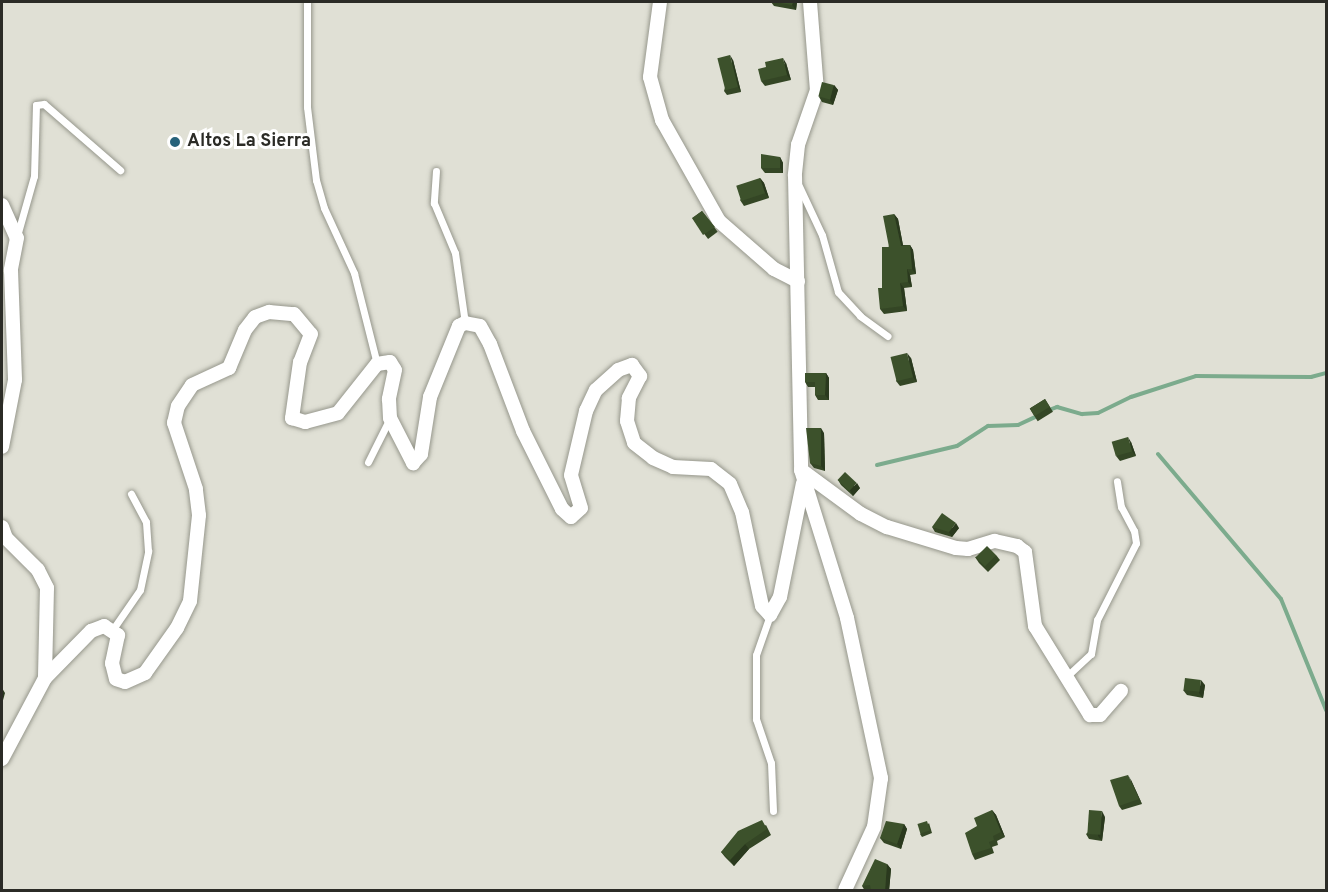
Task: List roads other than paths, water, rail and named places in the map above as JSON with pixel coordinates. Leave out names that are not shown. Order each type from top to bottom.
[{"type":"street","points":[[660,2],[650,76],[662,120],[719,221],[774,269],[798,281]]},
{"type":"street","points":[[2,759],[45,678],[91,631],[104,626],[113,629],[118,635],[112,663],[116,679],[124,682],[145,673],[177,628],[190,601],[200,515],[196,489],[174,423],[176,415],[183,395],[192,385],[229,368],[245,330],[255,317],[282,311],[294,314],[311,334],[291,410],[297,423],[338,412],[377,364],[390,362],[395,370],[389,399],[390,418],[408,460],[418,461],[430,397],[459,326],[465,323],[480,326],[490,344],[523,431],[562,509],[572,517],[581,508],[571,475],[586,411],[596,390],[618,370],[632,365],[639,371],[627,422],[634,443],[663,463],[711,469],[730,484],[742,512],[762,606],[770,615],[780,597],[802,476],[795,176],[798,145],[817,90],[810,2]]},
{"type":"street","points":[[2,206],[16,238],[11,270],[15,380],[2,447]]},
{"type":"street","points":[[802,476],[861,514],[887,527],[956,548],[969,549],[995,541],[1025,552],[1035,626],[1094,717],[1121,691]]},
{"type":"street","points":[[802,476],[847,618],[881,778],[874,827],[845,891]]},
{"type":"street","points":[[2,527],[6,538],[38,570],[47,588],[45,678]]},
{"type":"lane","points":[[307,2],[307,107],[316,180],[324,208],[354,273],[377,364]]},
{"type":"lane","points":[[16,238],[34,176],[36,105],[44,104],[120,170]]},
{"type":"lane","points":[[436,171],[434,203],[455,253],[465,323]]},
{"type":"lane","points":[[795,176],[822,235],[838,292],[860,316],[888,336]]},
{"type":"lane","points":[[368,462],[390,418]]},
{"type":"lane","points":[[1066,677],[1091,654],[1097,620],[1134,552],[1134,531],[1121,507],[1117,481]]},
{"type":"lane","points":[[113,629],[140,590],[148,551],[146,522],[131,494]]},
{"type":"lane","points":[[770,615],[756,655],[756,719],[771,763],[773,811]]},
{"type":"waterway","points":[[1049,410],[1057,407],[1082,414],[1098,413],[1131,397],[1196,376],[1311,377],[1326,373]]},
{"type":"waterway","points":[[877,465],[957,446],[988,426],[1018,425],[1037,416]]},
{"type":"waterway","points":[[1158,454],[1281,599],[1326,710]]},
{"type":"place","name":"Altos La Sierra","points":[[175,142]]}]
